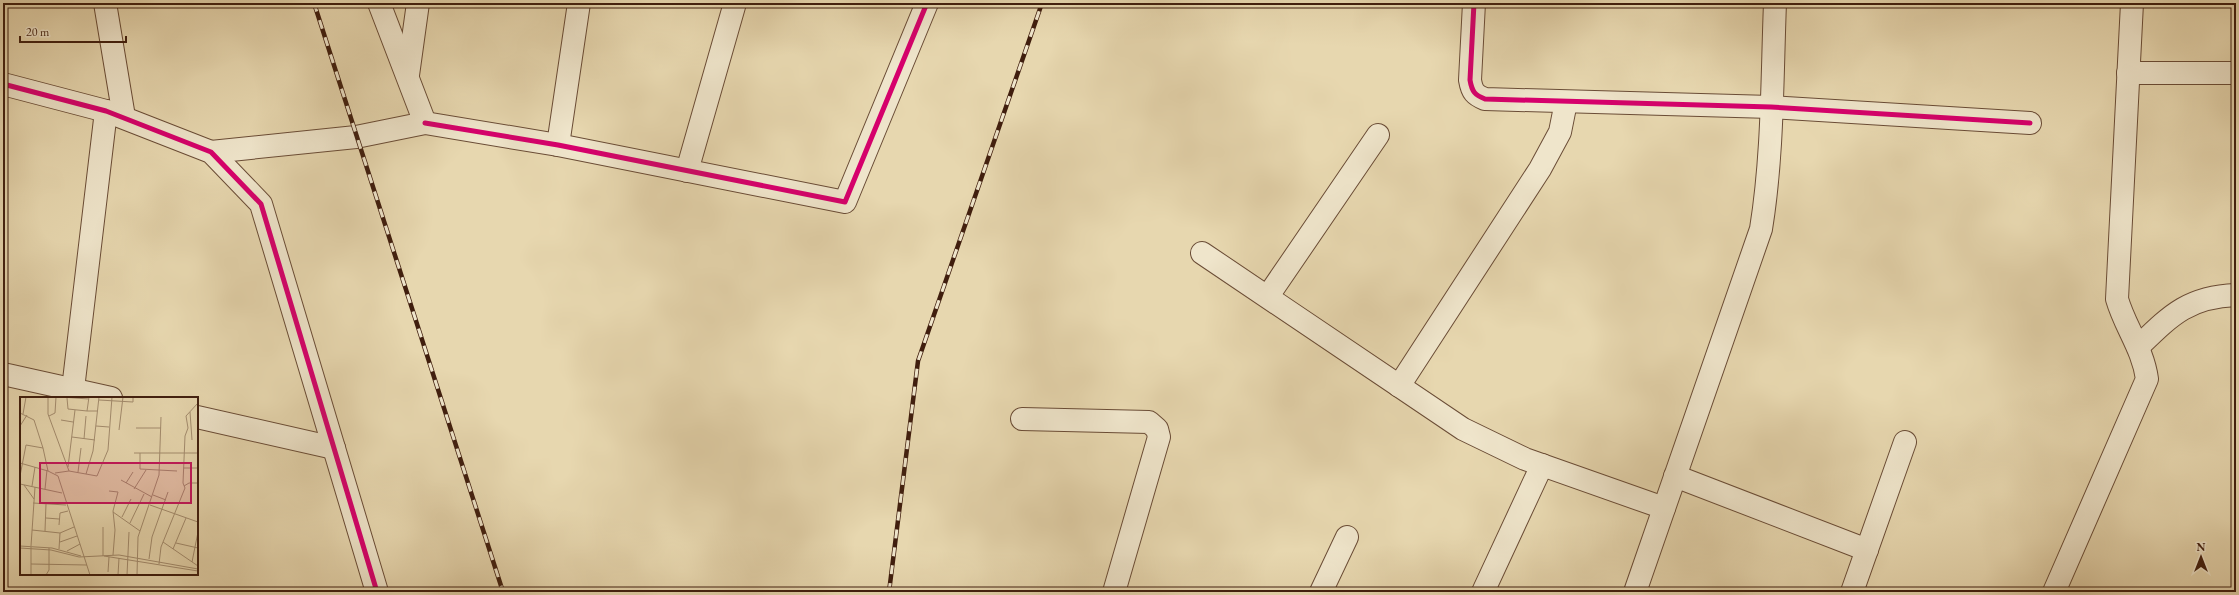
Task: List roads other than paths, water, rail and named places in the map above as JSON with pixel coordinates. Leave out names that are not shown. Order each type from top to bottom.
[{"type":"street","points":[[73,390],[115,114],[105,3]]},
{"type":"street","points":[[379,3],[425,123]]},
{"type":"street","points":[[408,78],[418,3]]},
{"type":"street","points":[[558,145],[579,3]]},
{"type":"street","points":[[687,171],[735,3]]},
{"type":"street","points":[[211,152],[356,137],[425,123],[558,145],[845,202],[927,3]]},
{"type":"street","points":[[1474,3],[1470,80],[1472,90],[1475,95],[1485,99],[1771,107],[2030,123]]},
{"type":"street","points":[[1635,592],[1761,229],[1767,190],[1775,3]]},
{"type":"street","points":[[2054,592],[2147,379],[2145,361],[2121,313],[2117,299],[2132,3]]},
{"type":"street","points":[[2128,73],[2236,73]]},
{"type":"street","points":[[3,84],[115,114],[211,152],[261,204],[377,592]]},
{"type":"street","points":[[1399,386],[1540,169],[1560,132],[1566,102]]},
{"type":"street","points":[[1268,296],[1378,135]]},
{"type":"street","points":[[1202,252],[1463,429],[1498,448],[1664,508]]},
{"type":"street","points":[[2138,347],[2170,316],[2191,304],[2216,296],[2236,295]]},
{"type":"street","points":[[3,374],[106,397]]},
{"type":"street","points":[[198,417],[334,448]]},
{"type":"street","points":[[1022,419],[1149,422],[1157,429],[1159,438],[1114,592]]},
{"type":"street","points":[[1852,592],[1906,442]]},
{"type":"street","points":[[1483,592],[1542,465]]},
{"type":"street","points":[[1675,476],[1867,550]]},
{"type":"street","points":[[1321,592],[1347,537]]},
{"type":"railway","points":[[314,3],[503,592]]},
{"type":"railway","points":[[889,592],[918,361],[1042,3]]}]
